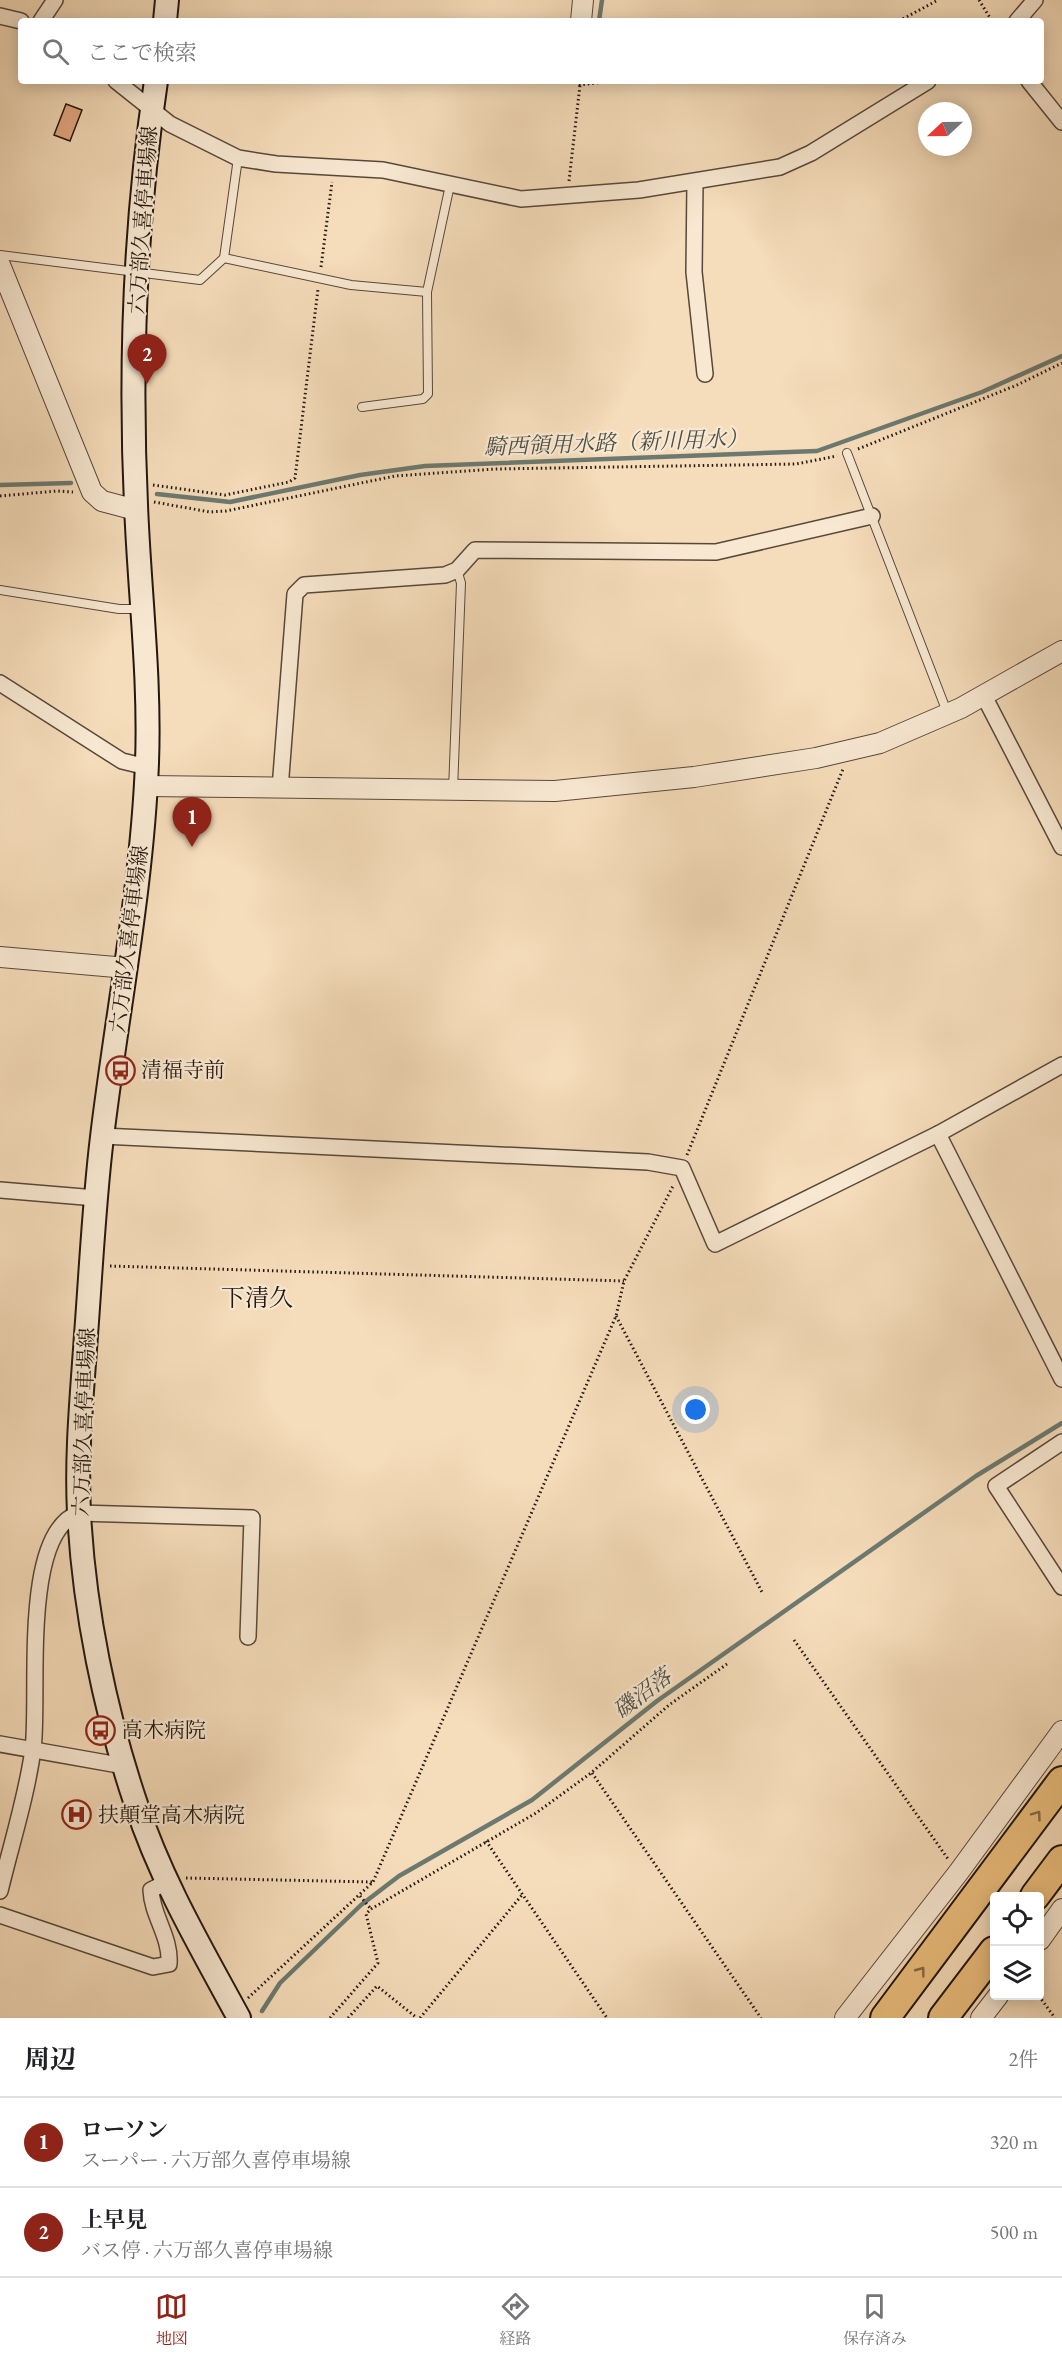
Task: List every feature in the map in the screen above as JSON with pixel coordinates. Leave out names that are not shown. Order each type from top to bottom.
[{"type":"highway","points":[[885,2018],[1062,1781]]},
{"type":"highway","points":[[1038,1892],[1062,1860]]},
{"type":"highway","points":[[943,2018],[990,1956]]},
{"type":"main road","points":[[165,18],[167,0]]},
{"type":"main road","name":"六万部久喜停車場線","points":[[156,84],[136,273],[134,392],[144,506],[146,777],[135,911],[102,1136],[96,1198],[79,1462],[79,1513],[86,1589],[100,1666],[124,1766],[137,1807],[167,1882],[243,2008]]},
{"type":"street","points":[[43,18],[55,0]]},
{"type":"street","points":[[581,18],[583,0]]},
{"type":"street","points":[[1020,18],[1035,0]]},
{"type":"street","points":[[0,16],[18,20]]},
{"type":"street","points":[[120,84],[170,124],[238,158],[334,169],[383,170],[521,198],[567,196],[695,182],[780,167],[811,153],[923,84]]},
{"type":"street","points":[[1031,84],[1062,122]]},
{"type":"street","points":[[695,182],[694,272],[705,374]]},
{"type":"street","points":[[0,265],[92,492],[102,501],[144,506]]},
{"type":"street","points":[[280,789],[295,594],[304,585],[446,575],[458,570],[475,550],[716,552],[872,516]]},
{"type":"street","points":[[0,683],[146,777],[280,789],[555,791],[694,777],[849,751],[880,743],[948,715],[1062,651]]},
{"type":"street","points":[[984,696],[1062,847]]},
{"type":"street","points":[[0,957],[127,968]]},
{"type":"street","points":[[102,1136],[648,1162],[682,1168],[716,1244],[938,1134],[1062,1065]]},
{"type":"street","points":[[938,1134],[1062,1378]]},
{"type":"street","points":[[0,1190],[96,1198]]},
{"type":"street","points":[[1062,1442],[996,1486],[1062,1587]]},
{"type":"street","points":[[0,1891],[33,1749],[36,1616],[43,1571],[62,1522],[79,1513],[252,1518],[248,1637]]},
{"type":"street","points":[[845,2018],[958,1873],[1062,1731]]},
{"type":"street","points":[[0,1744],[124,1766]]},
{"type":"street","points":[[0,1915],[153,1967],[169,1964],[170,1951],[151,1900],[151,1890],[167,1882]]},
{"type":"street","points":[[1044,1934],[1062,1909]]},
{"type":"street","points":[[981,2018],[994,2000]]},
{"type":"lane","points":[[0,255],[200,280],[224,258],[238,158]]},
{"type":"lane","points":[[362,407],[423,399],[428,394],[427,292],[450,185]]},
{"type":"lane","points":[[224,258],[351,285],[427,292]]},
{"type":"lane","points":[[847,453],[948,715]]},
{"type":"lane","points":[[453,792],[461,583],[458,570]]},
{"type":"lane","points":[[0,590],[119,609],[143,609]]},
{"type":"path","points":[[905,18],[938,0]]},
{"type":"path","points":[[979,0],[990,18]]},
{"type":"path","points":[[567,196],[580,84]]},
{"type":"path","points":[[151,485],[225,495],[289,482],[295,478],[334,169]]},
{"type":"path","points":[[144,506],[210,512],[225,511],[395,476],[495,469],[796,464],[847,453],[1017,385],[1062,363]]},
{"type":"path","points":[[0,496],[57,491],[82,493]]},
{"type":"path","points":[[243,2008],[361,1897],[373,1882],[616,1316],[624,1281],[682,1168],[849,751]]},
{"type":"path","points":[[91,1265],[624,1281]]},
{"type":"path","points":[[616,1316],[763,1594]]},
{"type":"path","points":[[794,1640],[958,1873]]},
{"type":"path","points":[[330,2018],[378,1963],[366,1914],[370,1908],[536,1813],[591,1773],[669,1705],[727,1664]]},
{"type":"path","points":[[591,1773],[761,2018]]},
{"type":"path","points":[[486,1842],[606,2018]]},
{"type":"path","points":[[167,1882],[185,1878],[373,1882]]},
{"type":"path","points":[[348,2018],[377,1986],[418,2018],[522,1895]]},
{"type":"path","points":[[361,1897],[370,1908]]},
{"type":"path","points":[[1042,2000],[1055,2018]]},
{"type":"building","points":[[66,104],[82,110],[70,141],[54,135]]},
{"type":"waterway","points":[[599,18],[602,0]]},
{"type":"waterway","name":"騎西領用水路（新川用水）","points":[[157,494],[230,502],[360,475],[425,466],[817,451],[982,392],[1062,356]]},
{"type":"waterway","name":"騎西領用水路（新川用水）","points":[[0,485],[71,483]]},
{"type":"waterway","name":"磯沼落","points":[[262,2011],[280,1983],[361,1905],[399,1876],[532,1800],[657,1701],[976,1476],[1062,1423]]},
{"type":"place","name":"上早見","points":[[147,384]]},
{"type":"place","name":"ローソン","points":[[192,847]]},
{"type":"place","name":"清福寺前","points":[[120,1070]]},
{"type":"place","name":"高木病院","points":[[101,1730]]},
{"type":"place","name":"扶顛堂高木病院","points":[[77,1815]]},
{"type":"district","name":"下清久","points":[[257,1298]]}]
